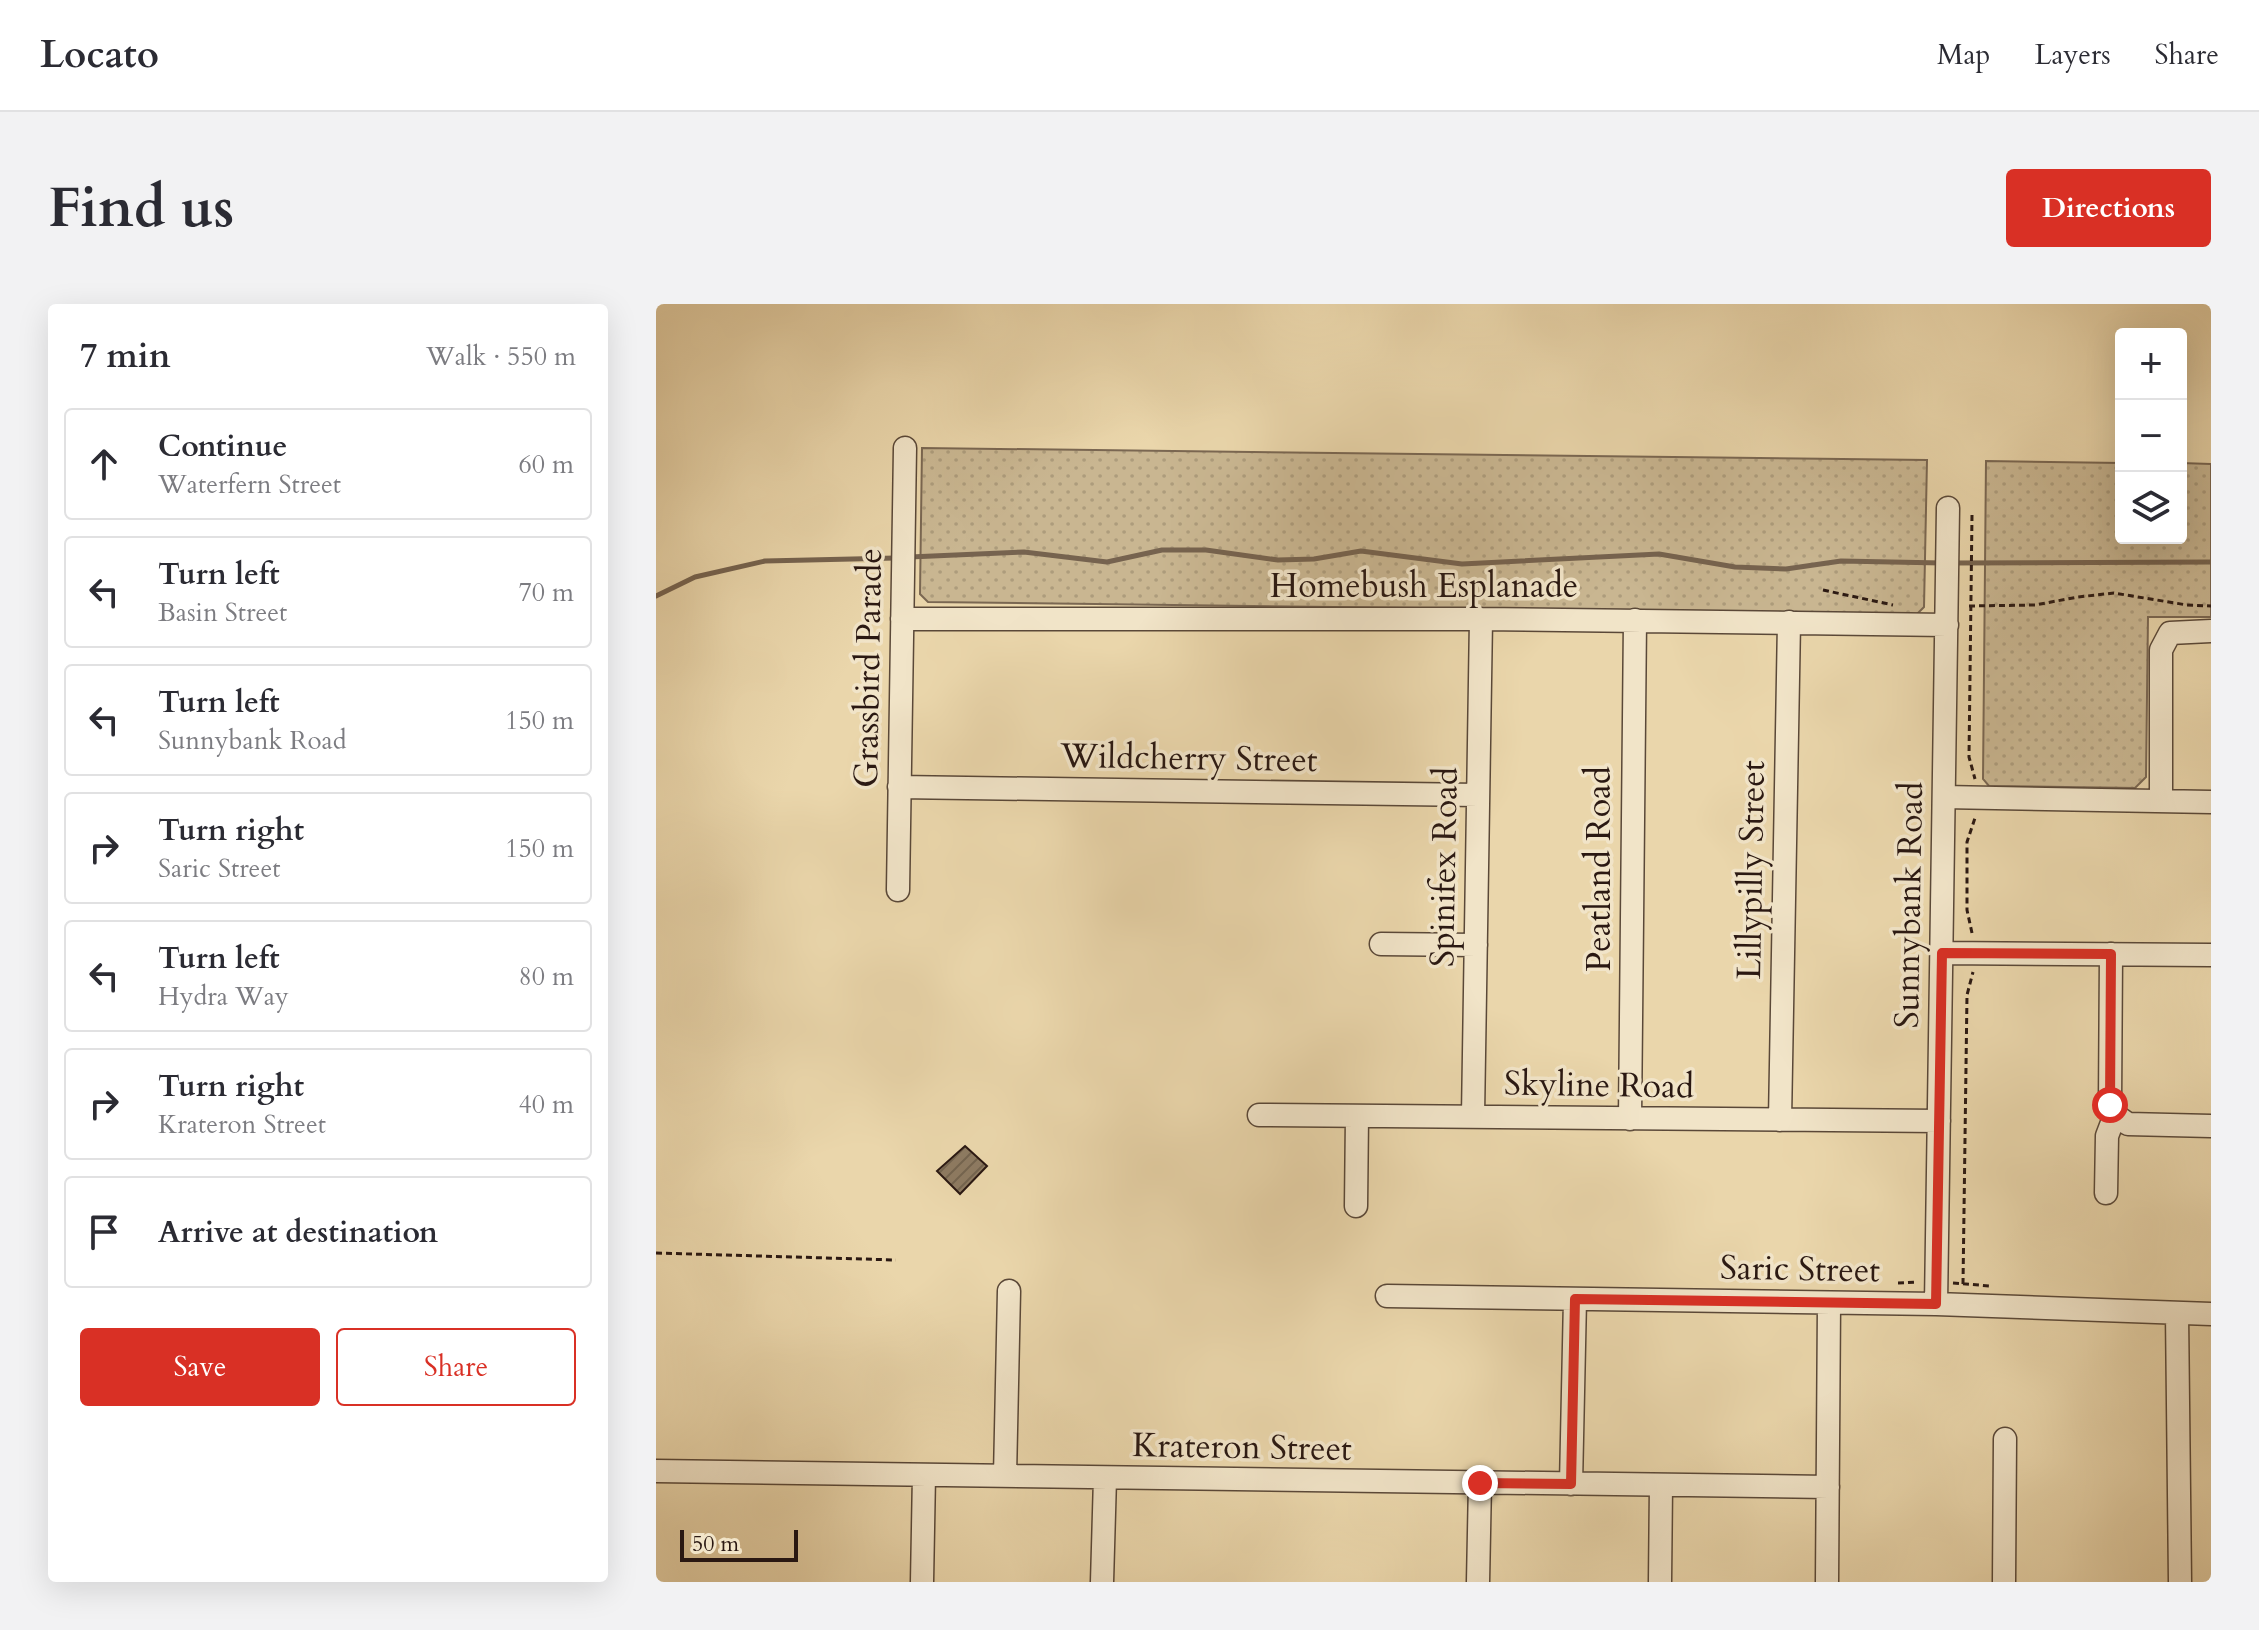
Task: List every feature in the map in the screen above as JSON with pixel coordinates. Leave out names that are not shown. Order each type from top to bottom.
[{"type":"street","name":"Grassbird Parade","points":[[898,890],[905,448]]},
{"type":"street","name":"Sunnybank Road","points":[[1936,1304],[1948,508]]},
{"type":"street","name":"Homebush Esplanade","points":[[902,619],[1789,622],[1947,616]]},
{"type":"street","name":"Spinifex Road","points":[[1473,1116],[1481,619]]},
{"type":"street","name":"Peatland Road","points":[[1630,1119],[1635,620]]},
{"type":"street","name":"Lillypilly Street","points":[[1780,1120],[1789,622]]},
{"type":"street","points":[[2161,801],[2161,650],[2170,633],[2211,631]]},
{"type":"street","name":"Wildcherry Street","points":[[899,787],[1478,795]]},
{"type":"street","points":[[1944,797],[2211,802]]},
{"type":"street","points":[[1381,944],[1476,945]]},
{"type":"street","points":[[1942,953],[2211,955]]},
{"type":"street","points":[[2111,954],[2110,1105],[2115,1115],[2128,1124],[2211,1126]]},
{"type":"street","name":"Skyline Road","points":[[1259,1115],[1939,1121]]},
{"type":"street","points":[[2106,1193],[2107,1136],[2115,1115]]},
{"type":"street","points":[[1356,1206],[1357,1116]]},
{"type":"street","points":[[1005,1476],[1009,1291]]},
{"type":"street","name":"Saric Street","points":[[1387,1296],[1936,1304],[2211,1314]]},
{"type":"street","points":[[1571,1484],[1575,1299]]},
{"type":"street","points":[[1827,1582],[1829,1303]]},
{"type":"street","points":[[2177,1313],[2180,1582]]},
{"type":"street","points":[[2004,1582],[2005,1439]]},
{"type":"street","name":"Krateron Street","points":[[656,1471],[1828,1487]]},
{"type":"street","points":[[922,1582],[924,1475]]},
{"type":"street","points":[[1102,1582],[1105,1478]]},
{"type":"street","points":[[1478,1582],[1480,1483]]},
{"type":"street","points":[[1660,1582],[1661,1485]]},
{"type":"path","points":[[1963,1284],[1967,995],[1975,953],[1967,910],[1967,842],[1976,817],[1977,798],[1969,757],[1972,515]]},
{"type":"path","points":[[1823,590],[1893,604]]},
{"type":"path","points":[[1947,616],[1971,606],[2035,605],[2114,593],[2211,606]]},
{"type":"path","points":[[656,1253],[896,1260]]},
{"type":"shaded area","points":[[922,448],[1927,460],[1924,607],[1917,614],[928,602],[920,594]]},
{"type":"shaded area","points":[[1986,461],[2115,463],[2115,544],[2187,544],[2187,463],[2211,464],[2211,617],[2148,617],[2146,777],[2135,788],[1989,786],[1983,779]]},
{"type":"building","points":[[965,1146],[987,1166],[960,1194],[937,1171]]},
{"type":"waterway","points":[[910,557],[1024,552],[1107,562],[1162,550],[1206,550],[1278,560],[1314,559],[1361,551],[1462,564],[1659,554],[1735,567],[1786,569],[1841,561],[1942,563]]},
{"type":"waterway","points":[[656,596],[695,577],[765,561],[896,558]]},
{"type":"waterway","points":[[1952,563],[2211,562]]},
{"type":"route","points":[[1480,1483],[1571,1484],[1575,1299],[1936,1304],[1942,953],[2111,954],[2110,1105]]}]
